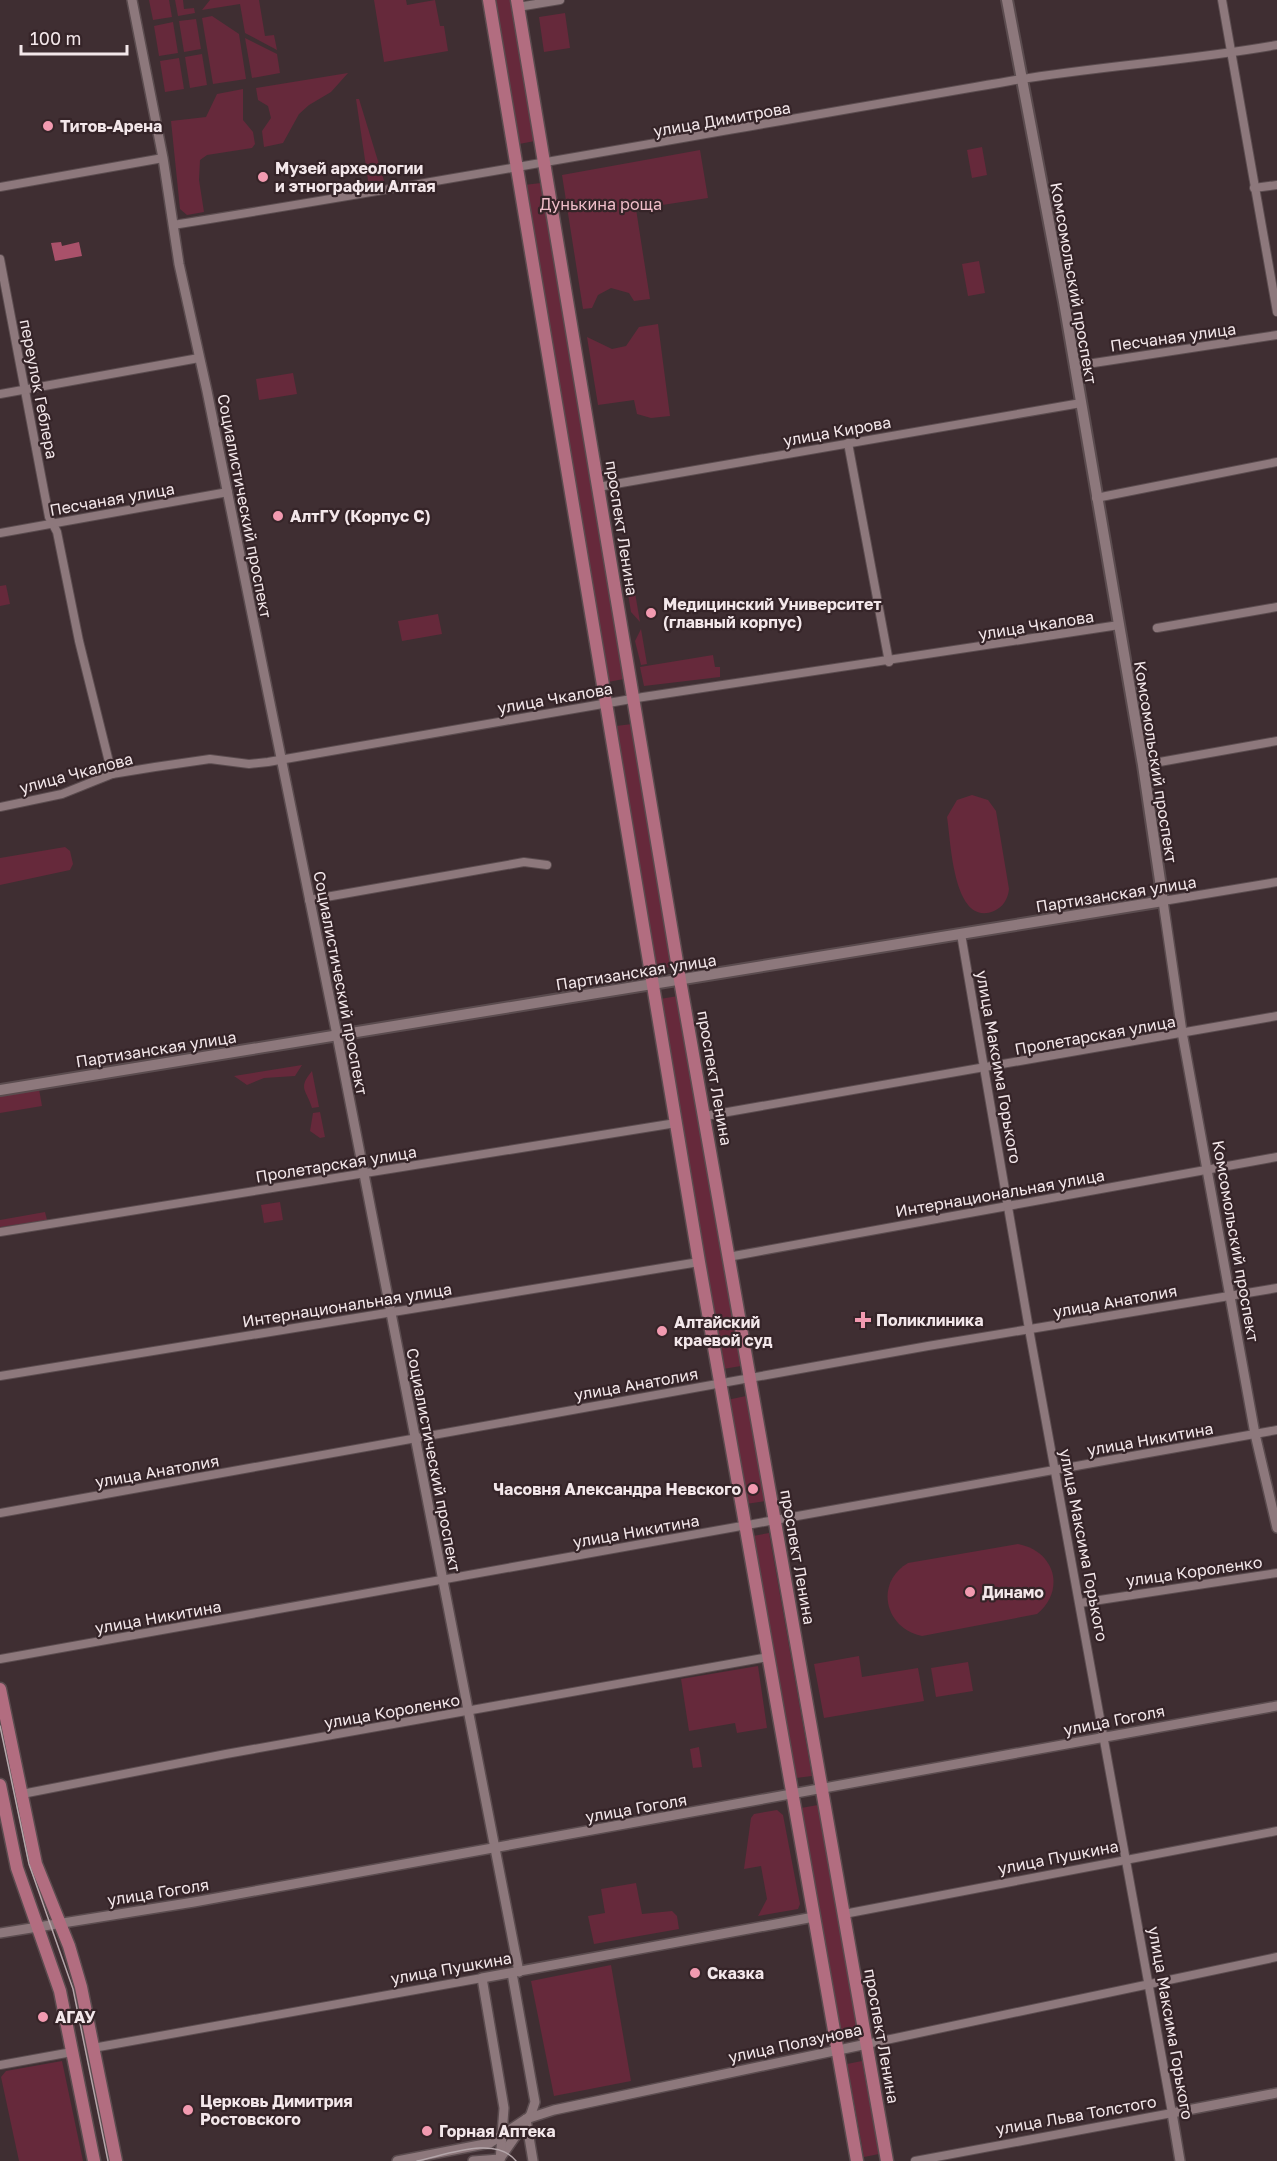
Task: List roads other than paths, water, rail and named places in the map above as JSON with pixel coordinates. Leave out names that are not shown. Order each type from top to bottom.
[{"type":"main road","points":[[489,0],[699,1262],[857,2161]]},
{"type":"main road","name":"Комсомольский проспект","points":[[1007,0],[1081,403],[1143,765],[1163,901]]},
{"type":"main road","name":"проспект Ленина","points":[[517,3],[680,981],[728,1257],[755,1377],[775,1521],[887,2161]]},
{"type":"main road","name":"Партизанская улица","points":[[0,1090],[653,986],[1163,901]]},
{"type":"main road","points":[[0,1689],[36,1864],[79,1978],[116,2161]]},
{"type":"main road","points":[[1,1793],[17,1868],[60,1991],[94,2161]]},
{"type":"street","name":"Социалистический проспект","points":[[132,0],[199,358],[337,1035],[414,1439],[496,1848],[535,2102],[531,2114],[526,2119],[533,2161]]},
{"type":"street","points":[[517,3],[560,0]]},
{"type":"street","points":[[1222,0],[1277,312]]},
{"type":"street","name":"улица Димитрова","points":[[173,225],[544,164],[1021,79],[1277,45]]},
{"type":"street","points":[[0,187],[163,158]]},
{"type":"street","points":[[1254,188],[1277,185]]},
{"type":"street","name":"переулок Геблера","points":[[0,259],[49,517],[57,532],[79,641],[112,774]]},
{"type":"street","name":"Песчаная улица","points":[[1074,366],[1277,335]]},
{"type":"street","points":[[0,394],[199,358]]},
{"type":"street","name":"улица Кирова","points":[[598,487],[1081,403]]},
{"type":"street","points":[[848,443],[889,662]]},
{"type":"street","points":[[1096,498],[1277,462]]},
{"type":"street","name":"Песчаная улица","points":[[0,533],[228,492]]},
{"type":"street","points":[[1157,628],[1277,608]]},
{"type":"street","name":"улица Чкалова","points":[[0,807],[62,794],[112,774],[210,759],[249,764],[281,760],[633,699],[1119,626]]},
{"type":"street","points":[[1143,765],[1277,741]]},
{"type":"street","points":[[309,900],[524,862],[547,865]]},
{"type":"street","name":"Партизанская улица","points":[[1163,901],[1277,882]]},
{"type":"street","name":"Комсомольский проспект","points":[[1163,901],[1182,1032],[1207,1170],[1255,1434],[1277,1528]]},
{"type":"street","name":"улица Максима Горького","points":[[961,934],[1029,1329],[1180,2161]]},
{"type":"street","name":"Пролетарская улица","points":[[705,1116],[1277,1016]]},
{"type":"street","name":"Пролетарская улица","points":[[0,1232],[676,1124]]},
{"type":"street","name":"Интернациональная улица","points":[[728,1257],[1277,1157]]},
{"type":"street","name":"Интернациональная улица","points":[[0,1376],[699,1262]]},
{"type":"street","name":"улица Анатолия","points":[[0,1513],[720,1383],[1230,1294],[1277,1288]]},
{"type":"street","name":"улица Никитина","points":[[0,1659],[1277,1430]]},
{"type":"street","name":"улица Короленко","points":[[1080,1602],[1277,1573]]},
{"type":"street","name":"улица Короленко","points":[[22,1794],[768,1657]]},
{"type":"street","name":"улица Гоголя","points":[[0,1933],[823,1790],[1277,1706]]},
{"type":"street","name":"улица Пушкина","points":[[844,1914],[1277,1831]]},
{"type":"street","name":"улица Пушкина","points":[[93,2048],[814,1917]]},
{"type":"street","name":"улица Ползунова","points":[[397,2161],[490,2143],[526,2119],[554,2110],[1277,1957]]},
{"type":"street","points":[[482,1978],[504,2108],[503,2134],[497,2159]]},
{"type":"street","points":[[0,2065],[72,2052]]},
{"type":"street","name":"улица Льва Толстого","points":[[915,2161],[1277,2093]]},
{"type":"street","points":[[504,2108],[515,2118],[526,2119]]},
{"type":"street","points":[[473,2161],[497,2159],[526,2119]]},
{"type":"tram line","points":[[0,1726],[29,1864],[73,1989],[108,2161]]},
{"type":"tram line","points":[[417,2161],[484,2148],[507,2153],[516,2161]]},
{"type":"place","name":"Титов-Арена","points":[[48,126]]},
{"type":"place","name":"Музей археологии и этнографии Алтая","points":[[263,177]]},
{"type":"place","name":"АлтГУ (Корпус С)","points":[[278,516]]},
{"type":"place","name":"Медицинский Университет (главный корпус)","points":[[651,613]]},
{"type":"place","name":"Поликлиника","points":[[863,1320]]},
{"type":"place","name":"Алтайский краевой суд","points":[[662,1331]]},
{"type":"place","name":"Часовня Александра Невского","points":[[753,1489]]},
{"type":"place","name":"Динамо","points":[[970,1592]]},
{"type":"place","name":"Сказка","points":[[695,1973]]},
{"type":"place","name":"АГАУ","points":[[43,2017]]},
{"type":"place","name":"Церковь Димитрия Ростовского","points":[[188,2110]]},
{"type":"place","name":"Горная Аптека","points":[[427,2131]]},
{"type":"park label","name":"Дунькина роща","points":[[601,204]]}]
